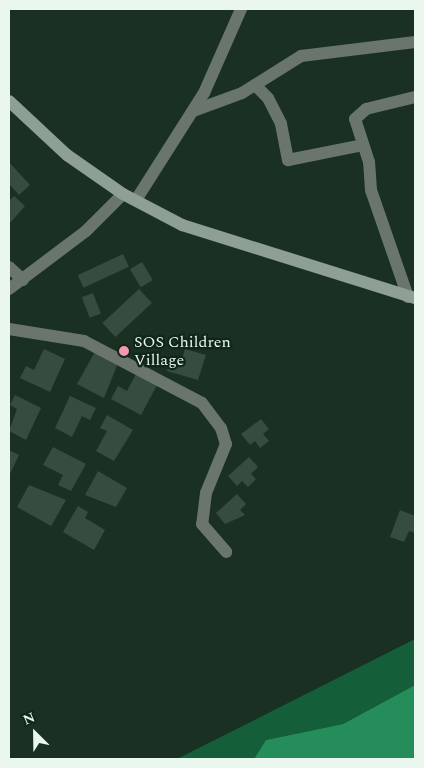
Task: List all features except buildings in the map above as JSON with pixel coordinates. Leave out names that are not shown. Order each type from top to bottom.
[{"type":"main road","points":[[9,102],[67,155],[123,194],[220,240],[412,297]]},
{"type":"street","points":[[136,200],[193,111],[216,71],[231,24],[241,9]]},
{"type":"street","points":[[193,111],[225,102],[301,56],[415,42]]},
{"type":"street","points":[[255,85],[268,98],[280,124],[288,160],[363,144]]},
{"type":"street","points":[[412,297],[371,190],[363,144],[356,130],[358,114],[415,97]]},
{"type":"street","points":[[9,289],[86,232],[123,194]]},
{"type":"street","points":[[9,268],[23,280]]},
{"type":"street","points":[[9,329],[84,341],[202,403],[221,428],[226,444],[206,493],[202,524],[226,552]]},
{"type":"shaded area","points":[[415,639],[415,685],[343,724],[266,740],[254,759],[177,759]]},
{"type":"shaded area","points":[[415,685],[415,759],[254,759],[266,740],[343,724]]},
{"type":"place","name":"SOS Children Village","points":[[124,351]]}]
